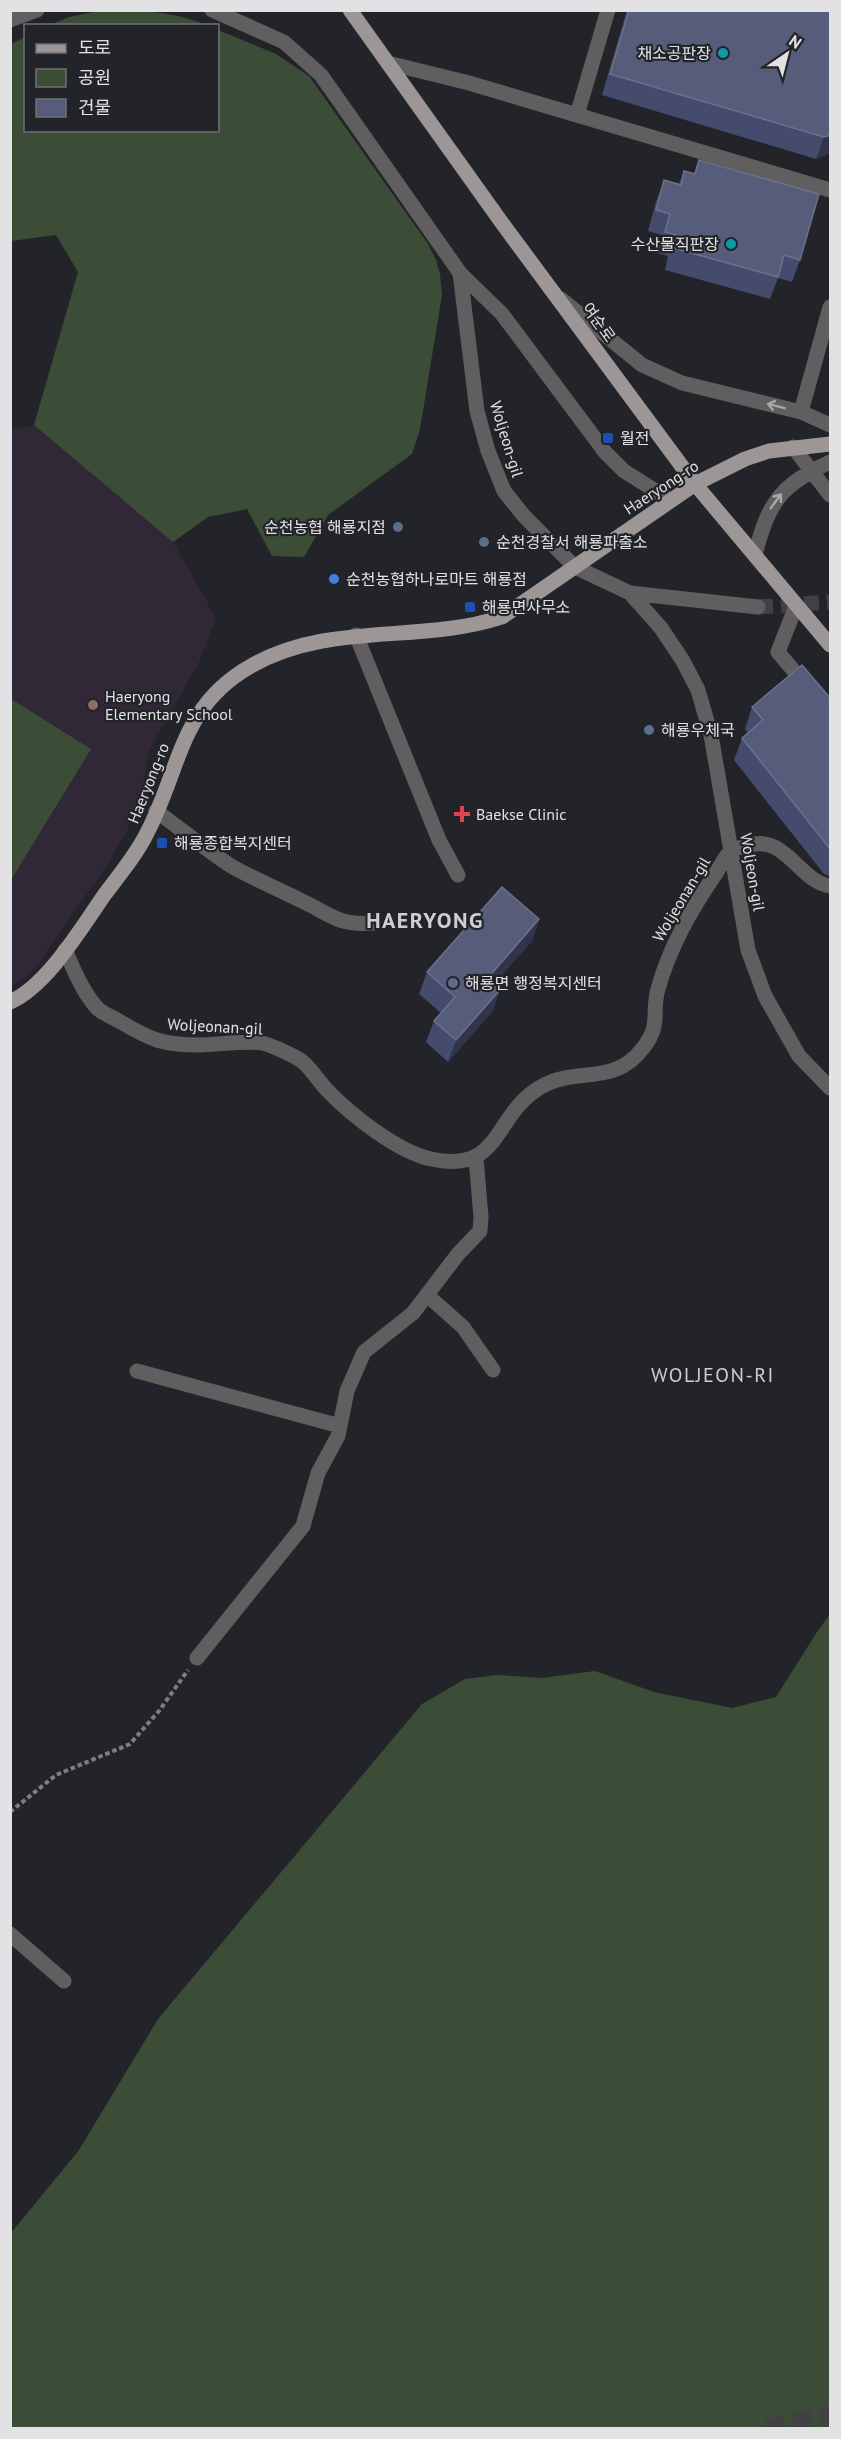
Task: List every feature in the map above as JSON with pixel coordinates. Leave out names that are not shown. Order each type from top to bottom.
[{"type":"main road","name":"여순로","points":[[350,10],[695,484],[831,645]]},
{"type":"main road","name":"Haeryong-ro","points":[[10,1002],[30,991],[65,950],[138,849],[191,724],[208,700],[225,683],[250,666],[289,648],[340,636],[475,626],[502,617],[695,484],[745,459],[793,447],[831,444]]},
{"type":"street","points":[[10,21],[37,10]]},
{"type":"street","name":"Woljeon-gil","points":[[212,10],[284,42],[321,75],[460,273],[477,411],[488,451],[504,491],[524,516],[575,567],[630,593],[661,628],[683,661],[698,690],[711,735],[748,950],[765,996],[799,1056],[831,1088]]},
{"type":"street","points":[[577,115],[608,10]]},
{"type":"street","points":[[388,63],[469,83],[831,190]]},
{"type":"street","points":[[460,273],[502,314],[605,452],[624,471],[670,500]]},
{"type":"street","points":[[557,295],[642,364],[682,383],[801,412],[831,425]]},
{"type":"street","points":[[801,412],[831,307]]},
{"type":"street","points":[[793,447],[831,495]]},
{"type":"street","points":[[755,555],[762,525],[772,504],[783,491],[811,471],[831,462]]},
{"type":"street","points":[[630,593],[758,607]]},
{"type":"street","points":[[796,606],[778,652],[831,714]]},
{"type":"street","points":[[356,635],[439,840],[458,875]]},
{"type":"street","points":[[156,811],[230,865],[261,882],[303,901],[337,921],[353,925],[374,923]]},
{"type":"street","points":[[731,851],[754,844],[766,844],[781,850],[818,881],[831,885]]},
{"type":"street","name":"Woljeonan-gil","points":[[65,950],[79,981],[99,1009],[147,1038],[180,1045],[261,1043],[302,1061],[329,1092],[388,1141],[430,1159],[464,1161],[476,1158],[489,1147],[518,1106],[541,1086],[572,1077],[617,1071],[630,1063],[643,1048],[653,1034],[656,1021],[656,993],[670,950],[694,906],[731,851]]},
{"type":"street","points":[[197,1658],[303,1526],[318,1473],[338,1436],[347,1391],[364,1352],[413,1313],[458,1254],[480,1231],[482,1217],[476,1158]]},
{"type":"street","points":[[427,1295],[464,1327],[493,1370]]},
{"type":"street","points":[[137,1371],[340,1426]]},
{"type":"street","points":[[10,1934],[64,1981]]},
{"type":"path","points":[[10,1812],[56,1774],[130,1744],[159,1711],[197,1658]]},
{"type":"shaded area","name":"Haeryong Elementary School","points":[[34,425],[168,533],[216,618],[200,660],[150,749],[140,798],[126,833],[105,868],[35,968],[11,986],[10,431]]},
{"type":"green space","points":[[99,11],[154,12],[180,16],[203,24],[52,24],[69,17]]},
{"type":"green space","points":[[219,30],[276,54],[309,76],[428,244],[440,274],[442,295],[420,429],[412,454],[328,515],[304,557],[272,556],[247,509],[208,517],[173,542],[34,425],[78,272],[56,235],[11,241],[11,44],[24,38],[24,132],[219,132]]},
{"type":"green space","points":[[11,699],[91,749],[11,880]]},
{"type":"green space","points":[[830,1614],[830,2428],[11,2428],[11,2233],[79,2150],[158,2019],[422,1704],[465,1679],[497,1675],[542,1678],[595,1671],[654,1692],[732,1708],[776,1697]]},
{"type":"building","name":"채소공판장","points":[[629,10],[831,10],[831,135],[824,137],[610,74]]},
{"type":"building","name":"수산물직판장","points":[[699,160],[819,194],[800,260],[784,255],[778,277],[673,248],[676,235],[665,232],[670,214],[656,210],[664,180],[681,185],[684,171],[695,174]]},
{"type":"building","points":[[802,665],[831,699],[831,850],[742,738],[763,720],[752,707]]},
{"type":"building","name":"해룡면 행정복지센터","points":[[502,887],[539,919],[487,979],[500,990],[456,1040],[434,1021],[455,997],[427,972]]},
{"type":"tunnel","points":[[758,607],[830,602]]},
{"type":"tunnel","points":[[767,2428],[830,2414]]},
{"type":"place","name":"채소공판장","points":[[723,53]]},
{"type":"place","name":"수산물직판장","points":[[731,244]]},
{"type":"place","name":"월전","points":[[608,438]]},
{"type":"place","name":"순천농협 해룡지점","points":[[398,527]]},
{"type":"place","name":"순천경찰서 해룡파출소","points":[[484,542]]},
{"type":"place","name":"순천농협하나로마트 해룡점","points":[[334,579]]},
{"type":"place","name":"해룡면사무소","points":[[470,607]]},
{"type":"place","name":"Haeryong Elementary School","points":[[93,705]]},
{"type":"place","name":"해룡우체국","points":[[649,730]]},
{"type":"place","name":"Baekse Clinic","points":[[462,814]]},
{"type":"place","name":"해룡종합복지센터","points":[[162,843]]},
{"type":"place","name":"해룡면 행정복지센터","points":[[453,983]]},
{"type":"district","name":"HAERYONG","points":[[425,920]]},
{"type":"district","name":"WOLJEON-RI","points":[[713,1375]]}]
